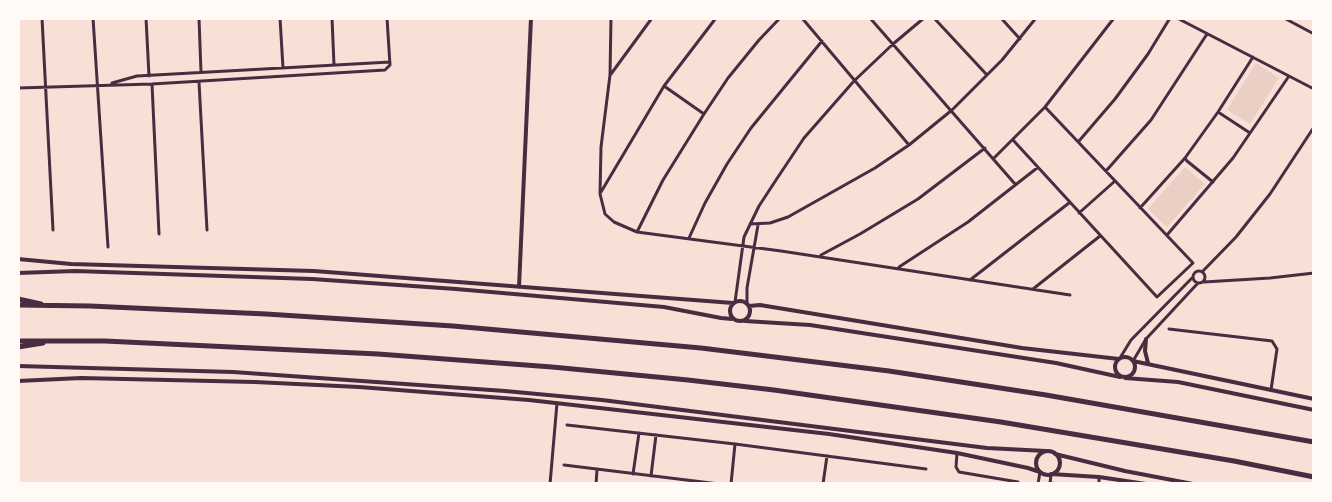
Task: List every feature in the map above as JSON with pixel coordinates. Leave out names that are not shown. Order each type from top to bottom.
[{"type":"highway","points":[[18,299],[48,306]]},
{"type":"highway","points":[[18,305],[254,313],[383,321],[701,348],[889,371],[1046,395],[1314,442]]},
{"type":"highway","points":[[18,341],[105,341],[378,354],[688,380],[1043,428],[1314,477]]},
{"type":"highway","points":[[18,347],[49,341]]},
{"type":"street","points":[[42,18],[52,230]]},
{"type":"street","points":[[93,18],[108,247]]},
{"type":"street","points":[[146,18],[149,76]]},
{"type":"street","points":[[199,18],[201,72]]},
{"type":"street","points":[[280,18],[283,68]]},
{"type":"street","points":[[332,18],[334,65]]},
{"type":"street","points":[[18,88],[152,84],[383,70],[389,67],[390,62],[387,18]]},
{"type":"street","points":[[519,287],[531,18]]},
{"type":"street","points":[[611,18],[610,75],[601,147],[600,194],[605,214],[625,229],[1070,295]]},
{"type":"street","points":[[610,75],[652,18]]},
{"type":"street","points":[[600,194],[663,86],[716,18]]},
{"type":"street","points":[[638,232],[663,180],[704,114],[728,78],[780,18]]},
{"type":"street","points":[[802,18],[909,145]]},
{"type":"street","points":[[870,18],[1015,184]]},
{"type":"street","points":[[934,18],[987,75]]},
{"type":"street","points":[[1001,18],[1020,39]]},
{"type":"street","points":[[750,224],[758,225],[788,217],[875,168],[909,145],[952,110],[987,75],[1036,18]]},
{"type":"street","points":[[993,159],[1045,107],[1114,18]]},
{"type":"street","points":[[1078,141],[1115,99],[1148,54],[1170,18]]},
{"type":"street","points":[[1177,18],[1314,89]]},
{"type":"street","points":[[1284,18],[1314,34]]},
{"type":"street","points":[[732,319],[729,311],[734,303],[742,245],[759,206],[804,138],[854,81],[922,19]]},
{"type":"street","points":[[1106,171],[1151,120],[1208,34]]},
{"type":"street","points":[[689,238],[716,183],[751,128],[822,41]]},
{"type":"street","points":[[1140,208],[1185,158],[1253,57]]},
{"type":"street","points":[[108,85],[124,78],[390,62]]},
{"type":"street","points":[[1167,236],[1214,182],[1289,76]]},
{"type":"street","points":[[199,81],[207,230]]},
{"type":"street","points":[[152,84],[159,234]]},
{"type":"street","points":[[663,86],[704,114]]},
{"type":"street","points":[[1013,140],[1157,297],[1193,263],[1045,107]]},
{"type":"street","points":[[1218,112],[1250,134]]},
{"type":"street","points":[[1123,377],[1114,369],[1115,363],[1131,340],[1197,272],[1202,272],[1236,237],[1270,195],[1314,127]]},
{"type":"street","points":[[819,256],[918,199],[985,148]]},
{"type":"street","points":[[1185,158],[1214,182]]},
{"type":"street","points":[[897,268],[960,228],[1038,168]]},
{"type":"street","points":[[1079,213],[1115,181]]},
{"type":"street","points":[[970,280],[1069,203]]},
{"type":"street","points":[[745,321],[750,314],[748,305],[758,225]]},
{"type":"street","points":[[1033,290],[1100,236]]},
{"type":"street","points":[[18,259],[71,264],[314,270],[685,301],[734,303],[742,301],[748,305],[760,305],[1022,348],[1125,357],[1133,361],[1314,399]]},
{"type":"street","points":[[18,273],[75,271],[312,279],[664,308],[732,319],[737,322],[810,325],[1056,363],[1123,377],[1178,382],[1314,410]]},
{"type":"street","points":[[1202,272],[1205,276],[1204,282]]},
{"type":"street","points":[[1123,377],[1133,373],[1135,367],[1133,361],[1146,339],[1198,283],[1314,273]]},
{"type":"street","points":[[1193,277],[1198,283]]},
{"type":"street","points":[[1169,329],[1272,341],[1277,349],[1271,390]]},
{"type":"street","points":[[1146,339],[1144,351],[1149,364]]},
{"type":"street","points":[[18,366],[233,372],[602,400],[987,448],[1046,451],[1125,471],[1193,484]]},
{"type":"street","points":[[18,381],[81,378],[255,382],[359,387],[557,403],[829,434],[957,453],[1051,474],[1099,477],[1146,484]]},
{"type":"street","points":[[550,484],[557,403]]},
{"type":"street","points":[[567,425],[926,469]]},
{"type":"street","points":[[633,474],[639,433]]},
{"type":"street","points":[[651,476],[656,435]]},
{"type":"street","points":[[731,484],[735,444]]},
{"type":"street","points":[[1038,484],[1040,472],[1036,462],[1039,455],[1046,451]]},
{"type":"street","points":[[957,453],[956,466],[959,472],[1018,482]]},
{"type":"street","points":[[1055,454],[1060,464],[1051,474],[1050,483],[1059,484]]},
{"type":"street","points":[[823,484],[827,456]]},
{"type":"street","points":[[564,465],[719,484]]},
{"type":"street","points":[[596,484],[597,470]]},
{"type":"street","points":[[1099,477],[1099,484]]},
{"type":"shaded area","points":[[1256,63],[1279,78],[1250,124],[1227,110]]},
{"type":"shaded area","points":[[1185,167],[1205,184],[1167,227],[1148,209]]}]
